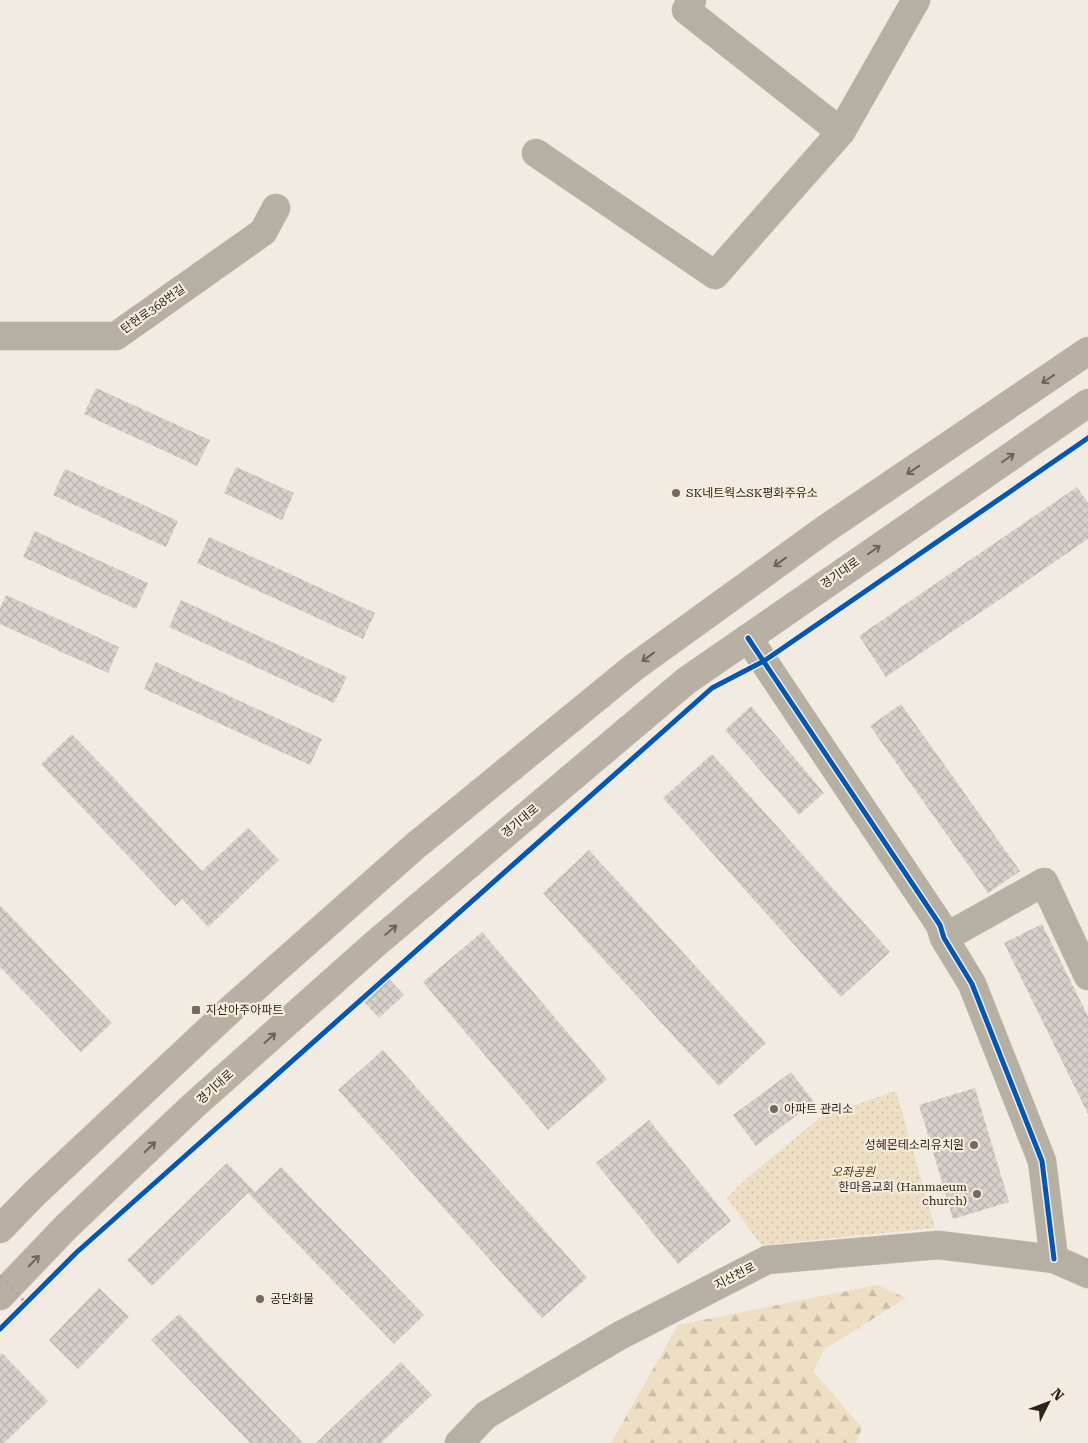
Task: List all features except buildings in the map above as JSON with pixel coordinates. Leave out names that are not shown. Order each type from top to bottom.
[{"type":"main road","points":[[0,1229],[35,1193],[239,1002],[414,848],[633,668],[824,530],[1088,351]]},
{"type":"main road","name":"경기대로","points":[[18,1302],[66,1227],[192,1107],[375,944],[686,681],[1088,403]]},
{"type":"street","points":[[692,0],[686,10],[841,132]]},
{"type":"street","points":[[536,153],[715,275],[841,132],[916,0]]},
{"type":"street","name":"탄현로368번길","points":[[0,336],[116,336],[263,232],[276,208]]},
{"type":"street","points":[[748,638],[940,925],[944,938],[972,984],[1042,1161],[1054,1259]]},
{"type":"street","points":[[944,938],[1044,882],[1088,976]]},
{"type":"street","name":"지산천로","points":[[459,1443],[486,1415],[619,1336],[767,1260],[938,1245],[1054,1259],[1088,1274]]},
{"type":"path","points":[[0,1275],[18,1302]]},
{"type":"green space","name":"오좌공원","points":[[896,1091],[935,1228],[761,1245],[727,1198],[746,1179],[822,1116]]},
{"type":"green space","points":[[877,1285],[906,1298],[825,1349],[813,1371],[862,1428],[856,1443],[611,1443],[678,1325]]},
{"type":"cycle path","points":[[0,1329],[77,1252],[712,688],[764,661],[1088,438]]},
{"type":"cycle path","points":[[748,638],[940,925],[944,938],[972,984],[1042,1161],[1054,1259]]},
{"type":"place","name":"SK네트웍스SK평화주유소","points":[[676,493]]},
{"type":"place","name":"지산아주아파트","points":[[196,1010]]},
{"type":"place","name":"아파트 관리소","points":[[774,1109]]},
{"type":"place","name":"성혜몬테소리유치원","points":[[974,1145]]},
{"type":"place","name":"한마음교회 (Hanmaeum church)","points":[[977,1194]]},
{"type":"place","name":"공단화물","points":[[260,1299]]}]
